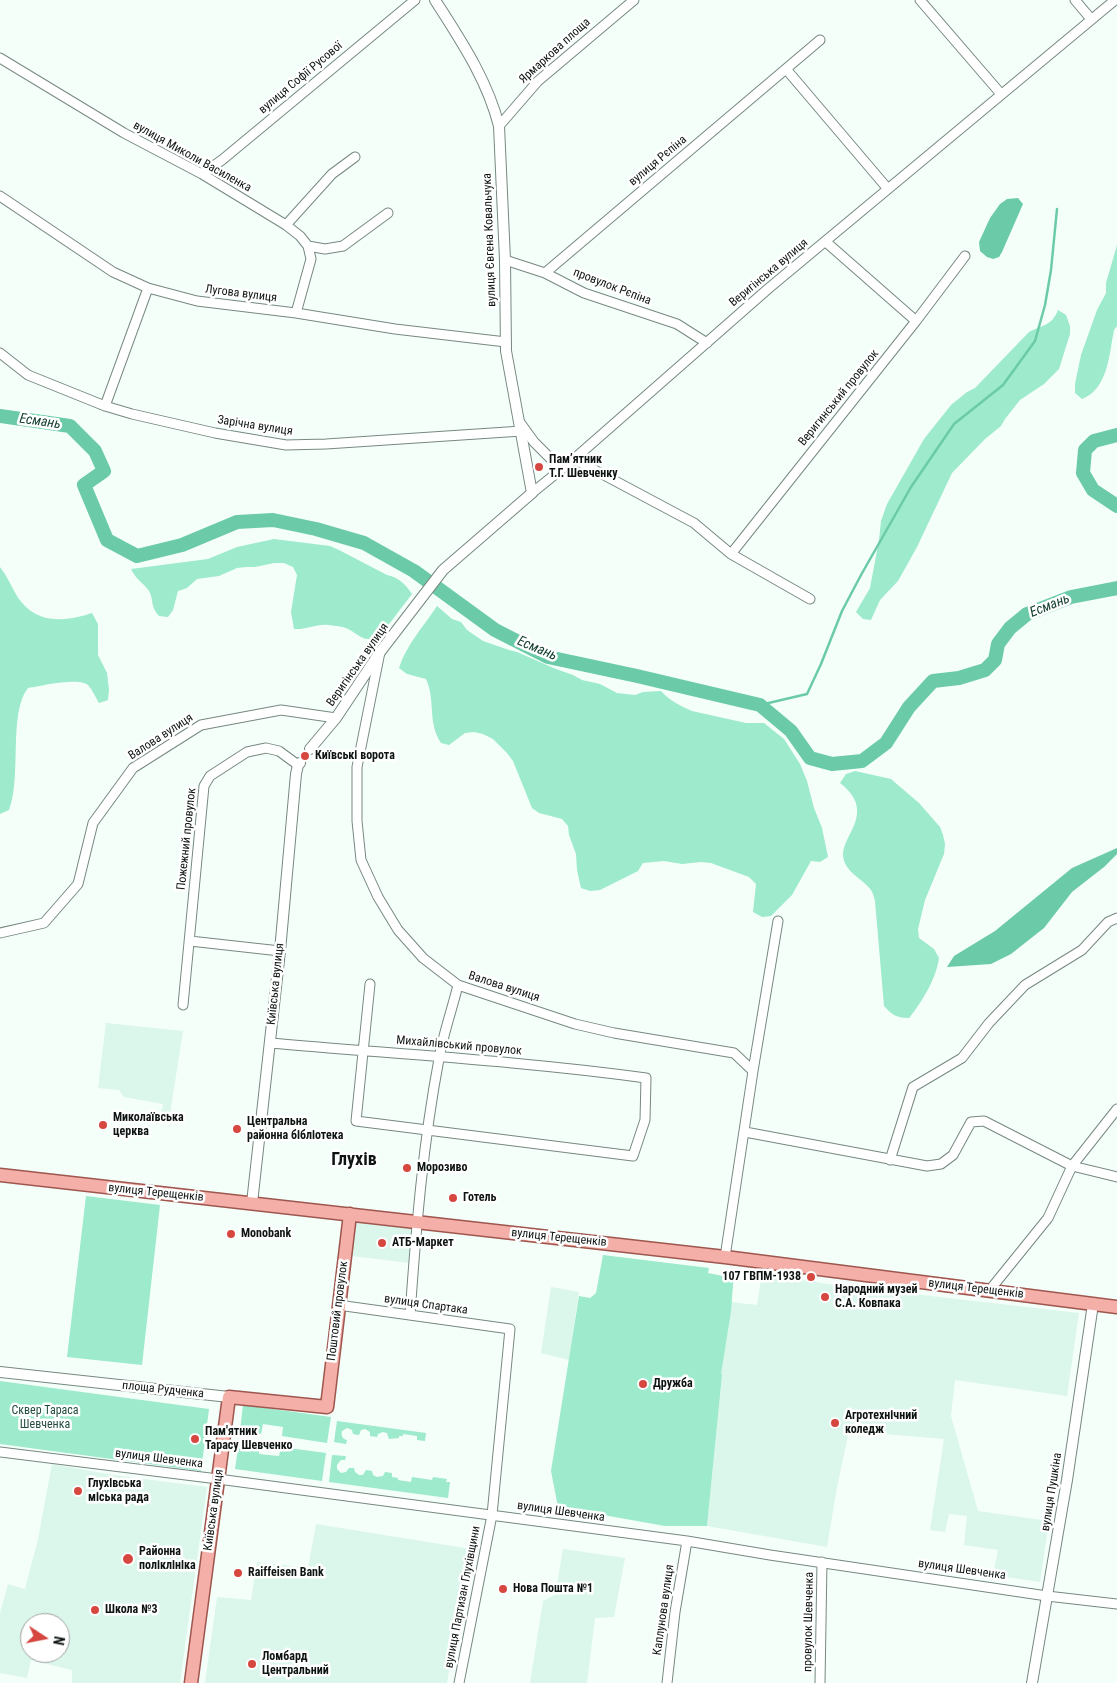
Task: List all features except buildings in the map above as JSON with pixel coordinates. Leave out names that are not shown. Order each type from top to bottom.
[{"type":"main road","name":"вулиця Терещенків","points":[[0,1176],[726,1257],[1117,1307]]},
{"type":"main road","name":"Поштовий провулок","points":[[326,1407],[350,1214]]},
{"type":"main road","name":"площа Рудченка","points":[[229,1397],[326,1407]]},
{"type":"main road","name":"Київська вулиця","points":[[191,1683],[229,1397]]},
{"type":"street","name":"вулиця Софії Русової","points":[[202,174],[222,160],[415,0]]},
{"type":"street","name":"вулиця Євгена Ковальчука","points":[[434,0],[474,61],[494,107],[499,126],[506,351],[532,493]]},
{"type":"street","name":"Ярмаркова площа","points":[[499,126],[538,81],[634,0]]},
{"type":"street","points":[[920,0],[1001,94]]},
{"type":"street","points":[[1075,0],[1091,19]]},
{"type":"street","name":"Веригінська вулиця","points":[[310,749],[336,718],[380,652],[443,570],[574,459],[769,288],[1091,19],[1115,3]]},
{"type":"street","name":"вулиця Рєпіна","points":[[545,273],[820,40]]},
{"type":"street","name":"вулиця Миколи Василенка","points":[[0,58],[124,133],[202,174],[286,225],[300,236],[308,246]]},
{"type":"street","points":[[786,69],[888,189]]},
{"type":"street","points":[[286,225],[300,207],[332,174],[355,157]]},
{"type":"street","name":"Лугова вулиця","points":[[0,196],[113,272],[148,288],[197,301],[296,313],[395,329],[506,342]]},
{"type":"street","points":[[296,313],[311,259],[308,246],[325,249],[343,246],[388,212]]},
{"type":"street","points":[[826,242],[916,321]]},
{"type":"street","name":"Веригинський провулок","points":[[731,554],[916,321],[965,256]]},
{"type":"street","name":"провулок Рєпіна","points":[[504,260],[545,273],[584,293],[677,324],[707,343]]},
{"type":"street","points":[[104,406],[148,288]]},
{"type":"street","name":"Зарічна вулиця","points":[[0,353],[28,375],[104,406],[215,432],[286,444],[326,444],[521,427]]},
{"type":"street","points":[[521,427],[561,469]]},
{"type":"street","points":[[574,459],[694,523],[731,554],[810,599]]},
{"type":"street","name":"Валова вулиця","points":[[380,652],[357,767],[357,821],[362,860],[378,898],[398,930],[423,958],[458,985],[575,1024],[614,1034],[734,1053],[753,1071]]},
{"type":"street","name":"Валова вулиця","points":[[0,933],[44,923],[78,884],[93,823],[133,768],[201,725],[281,710],[336,718]]},
{"type":"street","name":"Пожежний провулок","points":[[182,1005],[190,941],[204,786],[210,776],[247,752],[266,748],[278,750],[299,764]]},
{"type":"street","name":"Київська вулиця","points":[[252,1203],[299,764]]},
{"type":"street","points":[[890,1160],[912,1087],[962,1058],[989,1023],[1025,985],[1082,950],[1108,922],[1117,918]]},
{"type":"street","points":[[726,1257],[753,1071],[778,920]]},
{"type":"street","points":[[190,941],[280,951]]},
{"type":"street","points":[[370,984],[356,1121],[428,1131]]},
{"type":"street","points":[[410,1315],[416,1222],[428,1131],[439,1057],[458,985]]},
{"type":"street","name":"Михайлівський провулок","points":[[270,1043],[573,1068],[646,1078],[645,1120],[634,1156],[428,1131]]},
{"type":"street","points":[[989,1291],[1048,1218],[1072,1166],[1117,1109]]},
{"type":"street","points":[[745,1132],[927,1166],[941,1164],[953,1155],[970,1122],[984,1121],[1072,1166],[1117,1177]]},
{"type":"street","name":"вулиця Пушкіна","points":[[1032,1683],[1067,1480],[1093,1304]]},
{"type":"street","name":"вулиця Спартака","points":[[338,1305],[510,1329]]},
{"type":"street","name":"вулиця Партизан Глухівщини","points":[[459,1683],[492,1515],[510,1329]]},
{"type":"street","name":"площа Рудченка","points":[[0,1372],[229,1397]]},
{"type":"street","name":"вулиця Шевченка","points":[[0,1452],[687,1541],[1047,1596],[1117,1604]]},
{"type":"street","name":"Каплунова вулиця","points":[[667,1683],[675,1612],[687,1541]]},
{"type":"street","name":"провулок Шевченка","points":[[820,1683],[822,1562]]},
{"type":"shaded area","points":[[1018,198],[1023,204],[1002,252],[999,257],[993,259],[987,257],[980,251],[979,242],[990,218],[1000,204],[1007,199]]},
{"type":"shaded area","points":[[1117,848],[1117,854],[1104,867],[1072,892],[1044,928],[1011,954],[991,964],[947,967],[954,956],[995,931],[1072,868]]},
{"type":"shaded area","points":[[106,1023],[183,1031],[170,1114],[161,1113],[163,1104],[124,1097],[119,1090],[98,1088]]},
{"type":"shaded area","points":[[356,1220],[413,1228],[409,1263],[352,1256]]},
{"type":"shaded area","name":"Агротехнічний коледж","points":[[762,1274],[835,1285],[1079,1313],[1067,1396],[955,1380],[951,1416],[978,1511],[1049,1521],[1040,1582],[993,1575],[998,1550],[964,1545],[967,1516],[949,1514],[945,1532],[930,1530],[944,1439],[849,1431],[827,1547],[707,1526],[722,1375],[720,1375],[731,1302],[757,1305]]},
{"type":"shaded area","points":[[551,1287],[579,1292],[569,1360],[541,1353]]},
{"type":"shaded area","points":[[52,1464],[113,1475],[207,1487],[180,1683],[72,1683],[72,1670],[43,1663],[70,1663],[70,1613],[20,1613],[20,1663],[30,1663],[27,1678],[0,1673],[0,1613],[8,1584],[25,1589],[38,1539]]},
{"type":"shaded area","points":[[316,1524],[471,1549],[447,1683],[205,1683],[217,1597],[251,1600],[257,1562],[308,1568]]},
{"type":"shaded area","points":[[563,1549],[625,1558],[614,1617],[595,1618],[587,1683],[530,1683],[543,1601],[555,1595]]},
{"type":"green space","points":[[1117,245],[1117,326],[1114,330],[1109,360],[1102,379],[1091,394],[1082,399],[1075,393],[1081,355],[1097,310],[1106,293],[1106,283]]},
{"type":"green space","points":[[1058,310],[1066,315],[1070,326],[1070,334],[1059,369],[1044,384],[1020,400],[1001,426],[985,439],[952,473],[917,547],[898,581],[880,600],[871,620],[863,619],[856,612],[870,588],[881,521],[887,504],[924,439],[951,405],[975,388],[1029,332],[1050,322]]},
{"type":"green space","points":[[274,539],[330,546],[399,580],[412,594],[380,636],[366,639],[339,626],[325,625],[294,629],[291,612],[297,575],[293,567],[284,563],[237,568],[219,576],[197,579],[187,588],[178,591],[173,610],[168,617],[159,616],[153,606],[149,591],[131,569],[208,559],[237,547]]},
{"type":"green space","points":[[0,567],[21,602],[32,612],[40,616],[66,619],[92,613],[98,624],[98,655],[107,673],[109,690],[108,700],[99,703],[88,685],[83,683],[59,683],[28,688],[18,713],[13,796],[9,810],[0,814]]},
{"type":"green space","points":[[437,606],[452,619],[461,622],[467,630],[483,641],[517,652],[582,680],[600,684],[617,693],[635,695],[643,692],[661,691],[675,702],[692,711],[746,723],[764,723],[784,739],[800,764],[822,828],[828,857],[820,862],[811,861],[792,895],[771,916],[762,917],[753,912],[756,884],[749,877],[711,863],[682,864],[664,861],[643,863],[638,871],[600,890],[590,891],[581,888],[576,854],[569,835],[568,826],[562,819],[539,813],[532,808],[513,761],[493,739],[474,732],[465,733],[449,745],[441,743],[434,727],[431,695],[426,679],[407,674],[399,668],[411,644]]},
{"type":"green space","points":[[855,771],[891,779],[919,803],[940,827],[945,844],[944,854],[925,900],[918,929],[919,938],[934,949],[939,958],[928,990],[909,1018],[895,1015],[884,1006],[875,901],[871,890],[850,870],[844,861],[844,849],[854,826],[857,806],[851,794],[840,783],[846,774]]},
{"type":"green space","points":[[86,1196],[160,1205],[142,1365],[67,1357]]},
{"type":"green space","name":"Дружба","points":[[603,1255],[709,1268],[708,1273],[728,1277],[730,1271],[734,1272],[731,1311],[721,1374],[707,1526],[665,1526],[558,1507],[551,1471],[579,1296],[590,1298],[596,1293]]},
{"type":"green space","name":"Сквер Тараса Шевченка","points":[[0,1381],[209,1409],[201,1471],[0,1444]]},
{"type":"green space","points":[[243,1405],[331,1417],[327,1443],[282,1436],[283,1427],[263,1424],[261,1434],[240,1431]]},
{"type":"green space","points":[[337,1421],[426,1433],[425,1441],[417,1440],[417,1436],[403,1434],[399,1438],[389,1439],[387,1433],[383,1432],[378,1434],[377,1437],[370,1436],[370,1432],[365,1429],[361,1430],[359,1435],[353,1434],[352,1430],[347,1428],[342,1431],[343,1438],[347,1440],[346,1444],[334,1442]]},
{"type":"green space","points":[[239,1441],[260,1444],[259,1454],[279,1456],[281,1447],[326,1453],[322,1481],[235,1469]]},
{"type":"green space","points":[[332,1455],[346,1456],[345,1460],[341,1460],[337,1465],[337,1469],[341,1473],[346,1472],[349,1468],[354,1468],[355,1472],[359,1475],[363,1475],[366,1470],[372,1471],[373,1475],[377,1477],[383,1476],[385,1472],[392,1473],[392,1477],[398,1478],[398,1480],[411,1482],[412,1477],[432,1480],[433,1477],[447,1479],[446,1482],[450,1482],[448,1498],[329,1482]]},
{"type":"waterway","points":[[760,705],[807,694],[842,611],[911,487],[954,424],[1003,385],[1035,341],[1045,305],[1051,270],[1057,209]]},
{"type":"waterway","name":"Есмань","points":[[0,416],[70,426],[95,451],[104,471],[84,485],[107,540],[137,556],[182,545],[237,522],[273,520],[316,529],[364,543],[414,571],[495,630],[548,657],[760,705],[791,731],[810,758],[832,764],[862,761],[886,743],[909,707],[933,681],[959,678],[985,670],[995,660],[998,644],[1010,628],[1027,614],[1071,597],[1117,588]]},
{"type":"waterway","name":"Есмань","points":[[1117,435],[1094,441],[1085,450],[1083,473],[1093,490],[1117,506]]},
{"type":"tunnel","points":[[300,763],[310,749]]},
{"type":"place","name":"Пам’ятник Т.Г. Шевченку","points":[[539,467]]},
{"type":"place","name":"Київські ворота","points":[[305,756]]},
{"type":"place","name":"Миколаївська церква","points":[[103,1125]]},
{"type":"place","name":"Центральна районна бібліотека","points":[[237,1129]]},
{"type":"place","name":"Морозиво","points":[[407,1168]]},
{"type":"place","name":"Готель","points":[[453,1198]]},
{"type":"place","name":"Monobank","points":[[231,1234]]},
{"type":"place","name":"АТБ-Маркет","points":[[382,1243]]},
{"type":"place","name":"107 ГВПМ-1938","points":[[811,1277]]},
{"type":"place","name":"Народний музей С.А. Ковпака","points":[[825,1297]]},
{"type":"place","name":"Дружба","points":[[643,1384]]},
{"type":"place","name":"Агротехнічний коледж","points":[[835,1423]]},
{"type":"place","name":"Пам'ятник Тарасу Шевченко","points":[[195,1439]]},
{"type":"place","name":"Глухівська міська рада","points":[[78,1491]]},
{"type":"place","name":"Районна поліклініка","points":[[128,1559]]},
{"type":"place","name":"Raiffeisen Bank","points":[[238,1573]]},
{"type":"place","name":"Нова Пошта №1","points":[[503,1589]]},
{"type":"place","name":"Школа №3","points":[[95,1610]]},
{"type":"place","name":"Ломбард Центральний","points":[[252,1664]]},
{"type":"district","name":"Глухів","points":[[354,1160]]}]
